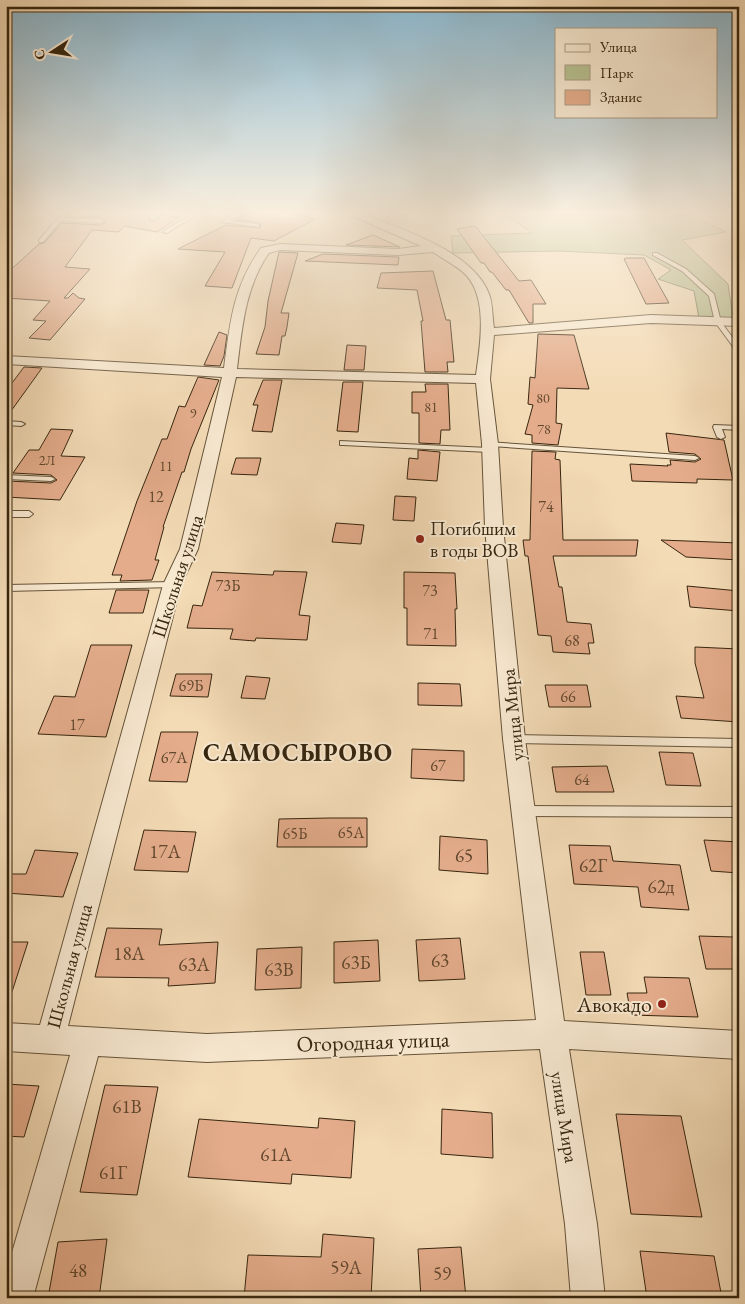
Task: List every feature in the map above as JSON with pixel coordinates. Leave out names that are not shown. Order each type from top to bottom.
[{"type":"street","name":"Школьная улица","points":[[50,1040],[172,585],[189,549],[230,372],[238,309],[253,272]]},
{"type":"street","name":"улица Мира","points":[[469,272],[472,274],[482,294],[488,332],[483,379],[494,528],[514,739],[552,1034],[581,1224],[588,1298]]},
{"type":"street","points":[[488,332],[651,318],[739,322]]},
{"type":"street","points":[[6,360],[196,372],[483,379]]},
{"type":"street","name":"Огородная улица","points":[[6,1037],[207,1048],[552,1034],[739,1045]]},
{"type":"street","name":"Школьная улица","points":[[16,1298],[88,1042]]},
{"type":"lane","points":[[686,272],[712,295],[718,322],[739,350]]},
{"type":"lane","points":[[6,423],[21,424]]},
{"type":"lane","points":[[720,437],[717,427],[739,428]]},
{"type":"lane","points":[[344,443],[489,447],[695,458]]},
{"type":"lane","points":[[6,478],[51,479]]},
{"type":"lane","points":[[6,514],[29,514]]},
{"type":"lane","points":[[6,588],[172,585]]},
{"type":"lane","points":[[514,739],[739,743]]},
{"type":"lane","points":[[524,811],[739,812]]},
{"type":"green space","points":[[668,272],[715,272],[728,284],[733,318],[699,318],[694,291],[658,279]]},
{"type":"building","points":[[8,272],[87,272],[64,298],[68,298],[73,293],[79,298],[85,299],[50,340],[29,338],[46,321],[33,320],[50,301],[6,298],[6,274]]},
{"type":"building","points":[[213,272],[238,272],[232,288],[205,286]]},
{"type":"building","points":[[275,272],[293,272],[281,313],[289,313],[279,355],[256,354],[265,327]]},
{"type":"building","points":[[433,272],[446,320],[450,320],[454,362],[447,362],[448,372],[425,372],[421,321],[423,321],[417,290],[377,288],[381,273]]},
{"type":"building","points":[[490,272],[512,272],[519,281],[531,280],[546,304],[533,304],[533,323],[529,323],[509,290],[506,290]]},
{"type":"building","points":[[630,272],[652,272],[669,303],[646,304]]},
{"type":"building","points":[[219,332],[227,335],[224,356],[220,366],[204,365]]},
{"type":"building","points":[[538,334],[574,335],[589,389],[557,388],[556,423],[562,424],[558,445],[532,443],[532,435],[525,434],[533,405],[528,404],[530,377],[535,378]]},
{"type":"building","points":[[347,345],[366,346],[364,370],[344,370]]},
{"type":"building","points":[[24,367],[42,368],[6,418],[6,391]]},
{"type":"building","points":[[198,377],[219,380],[191,449],[184,472],[182,472],[163,527],[155,560],[159,560],[152,580],[120,581],[122,575],[112,575],[137,501],[162,439],[167,439],[179,406],[185,407]]},
{"type":"building","points":[[263,380],[282,380],[272,432],[252,431],[258,405],[253,405]]},
{"type":"building","points":[[343,382],[363,382],[358,432],[337,431]]},
{"type":"building","points":[[425,384],[448,384],[450,430],[441,430],[440,444],[419,443],[419,413],[412,413],[412,392],[426,392]]},
{"type":"building","points":[[51,429],[73,430],[61,456],[85,457],[60,500],[6,497],[6,484],[8,481],[51,483],[57,480],[51,475],[13,473],[29,450],[39,450]]},
{"type":"building","points":[[666,433],[724,440],[733,480],[697,479],[697,483],[632,481],[630,464],[668,466],[671,465],[670,460],[695,462],[701,459],[695,454],[669,452]]},
{"type":"building","points":[[418,450],[440,452],[437,481],[407,479],[409,458],[418,459]]},
{"type":"building","points":[[532,451],[556,452],[555,459],[560,460],[563,540],[638,540],[636,556],[553,556],[559,587],[562,587],[567,622],[591,624],[594,643],[588,643],[590,654],[553,652],[551,636],[538,635],[528,556],[525,556],[523,540],[530,540]]},
{"type":"building","points":[[236,458],[261,458],[257,475],[231,474]]},
{"type":"building","points":[[395,496],[416,497],[414,521],[393,520]]},
{"type":"building","points":[[336,523],[364,525],[361,544],[332,542]]},
{"type":"building","points":[[661,540],[739,543],[739,560],[686,557]]},
{"type":"building","points":[[274,571],[307,572],[299,615],[310,616],[307,640],[256,638],[255,641],[230,639],[233,629],[187,628],[193,605],[202,606],[212,572],[273,575]]},
{"type":"building","points":[[404,572],[455,573],[457,609],[455,609],[456,646],[407,645],[407,608],[404,608]]},
{"type":"building","points":[[687,586],[739,591],[739,611],[690,607]]},
{"type":"building","points":[[116,590],[149,590],[143,613],[109,613]]},
{"type":"building","points":[[91,645],[132,645],[106,737],[38,734],[54,696],[75,697]]},
{"type":"building","points":[[695,647],[739,649],[739,722],[681,718],[676,696],[704,698],[695,663]]},
{"type":"building","points":[[176,674],[212,674],[208,697],[170,696]]},
{"type":"building","points":[[246,676],[270,678],[265,699],[241,698]]},
{"type":"building","points":[[418,683],[460,684],[462,706],[418,705]]},
{"type":"building","points":[[545,685],[587,685],[591,707],[549,707]]},
{"type":"building","points":[[161,732],[198,732],[187,782],[149,781]]},
{"type":"building","points":[[412,749],[464,751],[464,781],[411,778]]},
{"type":"building","points":[[659,752],[693,753],[701,786],[666,785]]},
{"type":"building","points":[[607,766],[614,792],[556,792],[552,767]]},
{"type":"building","points":[[367,818],[367,847],[277,847],[279,819]]},
{"type":"building","points":[[144,830],[196,832],[188,872],[134,870]]},
{"type":"building","points":[[440,836],[487,840],[488,874],[439,870]]},
{"type":"building","points":[[704,840],[739,842],[739,873],[711,871]]},
{"type":"building","points":[[569,845],[610,846],[613,861],[680,865],[689,910],[641,907],[638,887],[574,884]]},
{"type":"building","points":[[35,850],[78,853],[63,897],[6,893],[6,874],[26,874]]},
{"type":"building","points":[[107,928],[162,929],[159,945],[218,942],[215,983],[168,986],[169,978],[95,977]]},
{"type":"building","points":[[699,936],[733,937],[739,960],[739,969],[706,969]]},
{"type":"building","points":[[460,938],[465,979],[419,981],[416,940]]},
{"type":"building","points":[[378,940],[380,981],[334,983],[334,942]]},
{"type":"building","points":[[6,942],[28,942],[10,998],[6,997]]},
{"type":"building","points":[[302,947],[301,988],[255,990],[257,949]]},
{"type":"building","points":[[580,952],[604,952],[611,995],[586,995]]},
{"type":"building","name":"Авокадо","points":[[644,977],[689,978],[698,1017],[631,1015],[627,993],[647,993]]},
{"type":"building","points":[[6,1084],[39,1086],[24,1137],[6,1136]]},
{"type":"building","points":[[105,1085],[158,1087],[137,1195],[80,1192]]},
{"type":"building","points":[[442,1109],[492,1113],[493,1158],[441,1154]]},
{"type":"building","points":[[616,1114],[681,1116],[702,1217],[631,1214]]},
{"type":"building","points":[[319,1118],[355,1121],[351,1178],[292,1174],[291,1184],[188,1177],[199,1119],[318,1128]]},
{"type":"building","points":[[323,1234],[374,1238],[371,1298],[293,1293],[293,1298],[244,1298],[248,1255],[321,1257]]},
{"type":"building","points":[[107,1239],[99,1298],[48,1298],[58,1242]]},
{"type":"building","points":[[461,1247],[466,1298],[421,1298],[418,1249]]},
{"type":"building","points":[[640,1251],[714,1256],[722,1298],[647,1298]]},
{"type":"place","name":"Погибшим в годы ВОВ","points":[[420,539]]},
{"type":"place","name":"Авокадо","points":[[662,1004]]},
{"type":"district","name":"САМОСЫРОВО","points":[[298,753]]}]
